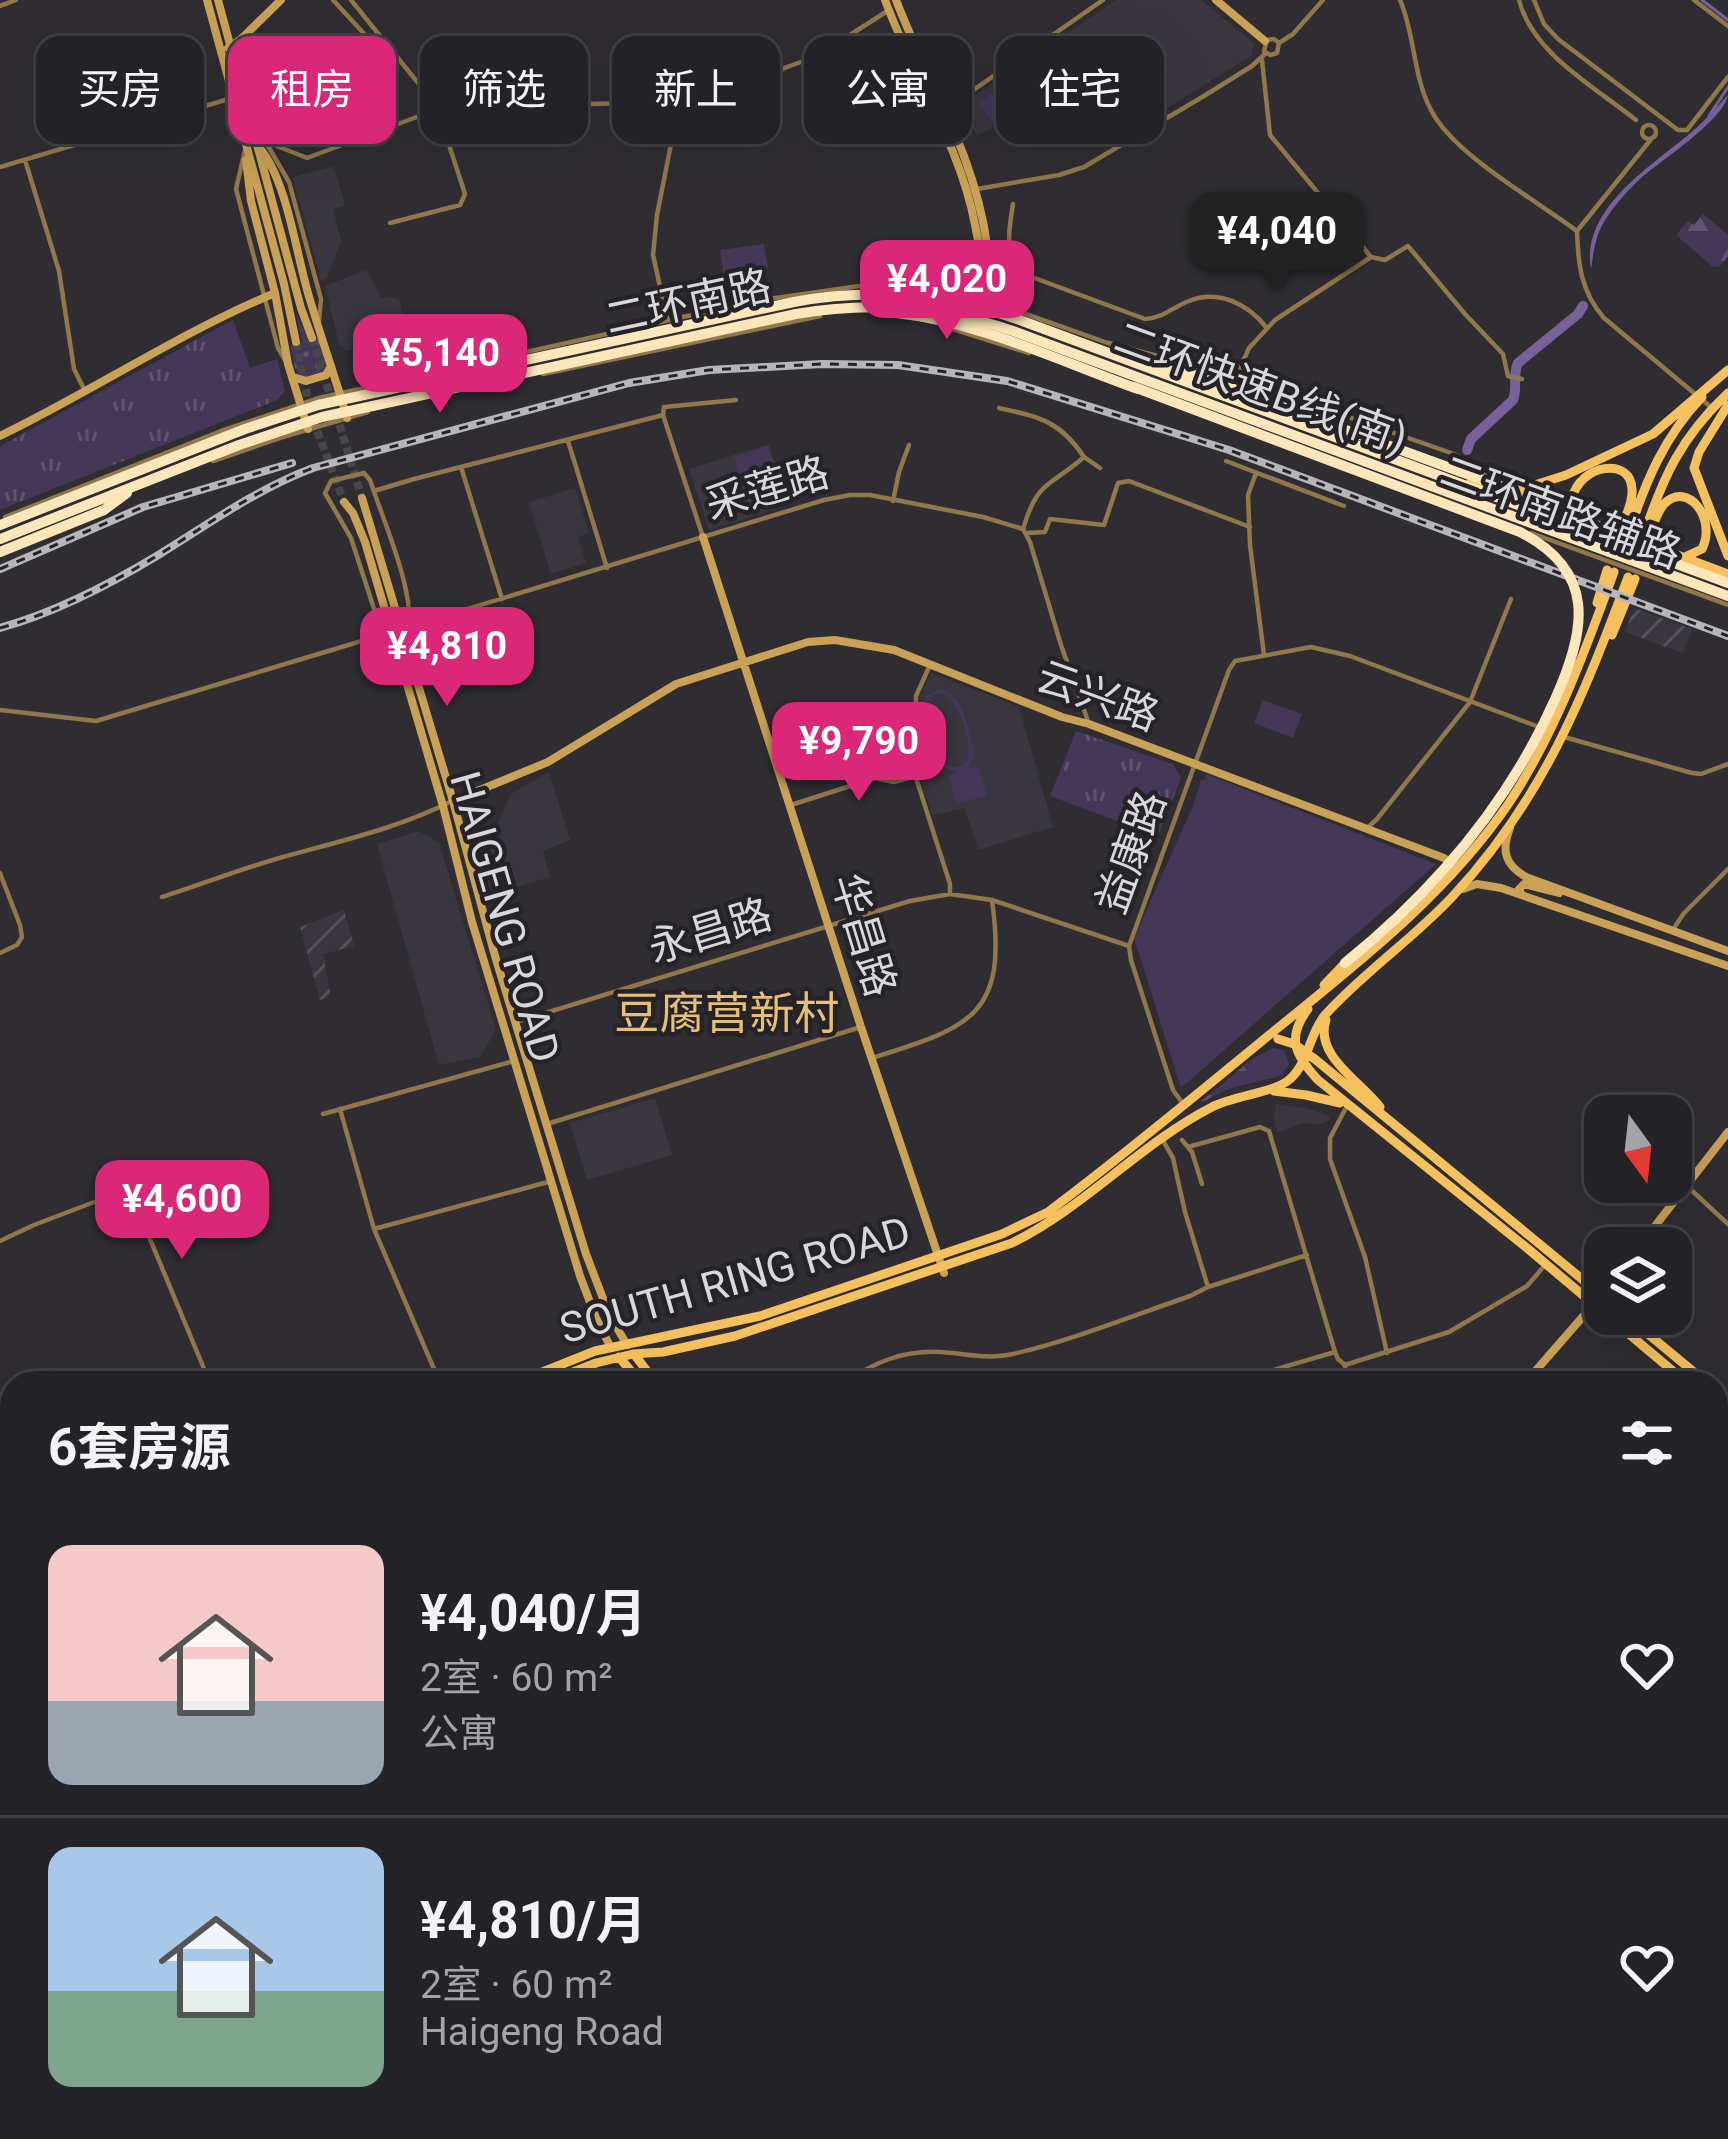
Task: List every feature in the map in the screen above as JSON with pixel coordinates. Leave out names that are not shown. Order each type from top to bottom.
[{"type":"highway","points":[[0,524],[318,405],[816,298],[886,293],[949,299],[1005,315],[1728,580]]},
{"type":"highway","name":"二环快速B线(南)","points":[[0,538],[259,437],[350,410],[785,316],[852,307],[906,307],[966,316],[1728,599]]},
{"type":"highway","points":[[896,314],[961,317],[1526,535],[1557,559],[1578,604],[1580,629],[1537,737],[1481,826],[1427,889],[1345,963]]},
{"type":"highway","points":[[1134,362],[1189,373],[1505,488]]},
{"type":"highway","points":[[1146,380],[1252,431]]},
{"type":"highway","points":[[1134,387],[1229,411]]},
{"type":"highway","points":[[0,555],[97,513],[154,479]]},
{"type":"main road","points":[[207,0],[228,55]]},
{"type":"main road","points":[[218,0],[228,65]]},
{"type":"main road","points":[[226,49],[281,0]]},
{"type":"main road","points":[[1216,0],[1265,41]]},
{"type":"main road","points":[[894,3],[910,36]]},
{"type":"main road","points":[[894,3],[968,197],[979,248],[979,266],[961,317],[970,323],[984,310],[992,278],[976,190],[959,144]]},
{"type":"main road","points":[[255,144],[250,200],[304,416]]},
{"type":"main road","points":[[255,144],[296,342]]},
{"type":"main road","points":[[256,144],[280,187],[344,405]]},
{"type":"main road","points":[[256,144],[313,338]]},
{"type":"main road","points":[[0,436],[194,330],[275,292]]},
{"type":"main road","name":"二环南路","points":[[0,524],[235,435],[344,405],[805,302],[886,295],[961,317]]},
{"type":"main road","name":"二环南路","points":[[344,405],[828,308],[896,304],[961,317],[984,310],[1728,580]]},
{"type":"main road","points":[[778,324],[828,308]]},
{"type":"main road","name":"二环南路","points":[[984,310],[1728,599]]},
{"type":"main road","points":[[292,376],[301,381],[326,375],[331,361]]},
{"type":"main road","points":[[1445,480],[1522,489],[1546,483],[1643,440],[1728,371]]},
{"type":"main road","points":[[1682,556],[1697,553],[1707,539],[1705,516],[1692,502],[1679,498],[1667,502],[1646,537],[1666,472],[1701,421],[1728,393]]},
{"type":"main road","points":[[1695,400],[1704,411],[1701,421]]},
{"type":"main road","points":[[1582,520],[1573,507],[1576,484],[1594,471],[1616,470],[1626,474],[1632,487],[1625,530],[1657,457],[1695,400]]},
{"type":"main road","points":[[1728,405],[1694,468],[1728,556]]},
{"type":"main road","name":"二环南路","points":[[0,538],[304,416]]},
{"type":"main road","points":[[1505,488],[1682,556],[1728,580]]},
{"type":"main road","name":"HAIGENG ROAD","points":[[362,498],[381,556],[472,922],[580,1276],[615,1353]]},
{"type":"main road","name":"HAIGENG ROAD","points":[[344,502],[360,526],[397,630]]},
{"type":"main road","name":"华昌路","points":[[703,537],[943,1270]]},
{"type":"main road","points":[[1159,1134],[1184,1105],[1302,1012],[1417,912],[1458,868],[1510,800],[1550,732],[1611,571]]},
{"type":"main road","points":[[1632,578],[1622,615],[1564,736],[1505,842],[1505,856],[1526,878],[1728,951]]},
{"type":"main road","name":"云兴路","points":[[453,800],[548,762],[676,684],[808,642],[835,640],[893,650],[1444,858],[1458,868]]},
{"type":"main road","name":"HAIGENG ROAD","points":[[402,652],[453,800],[586,1255],[616,1330],[630,1349]]},
{"type":"main road","points":[[1159,1134],[1216,1105],[1277,1088],[1292,1078],[1316,1027],[1334,1005],[1452,897],[1517,818]]},
{"type":"main road","points":[[1452,897],[1477,884],[1521,894],[1728,966]]},
{"type":"main road","points":[[1521,894],[1524,884],[1567,894]]},
{"type":"main road","points":[[1317,998],[1345,963]]},
{"type":"main road","points":[[1295,1045],[1302,1012],[1345,963]]},
{"type":"main road","points":[[1345,995],[1323,1026],[1325,1046],[1395,1125]]},
{"type":"main road","points":[[1317,998],[1327,1008],[1334,1005]]},
{"type":"main road","points":[[1257,1046],[1278,1039],[1295,1045],[1323,1085],[1584,1297]]},
{"type":"main road","points":[[1278,1039],[1290,1044],[1297,1055],[1292,1078]]},
{"type":"main road","points":[[1305,1057],[1584,1279]]},
{"type":"main road","points":[[1257,1091],[1298,1093],[1351,1108]]},
{"type":"main road","points":[[1692,1176],[1728,1132]]},
{"type":"main road","name":"SOUTH RING ROAD","points":[[576,1371],[615,1353],[760,1316],[1002,1234],[1048,1212],[1159,1134]]},
{"type":"main road","name":"SOUTH RING ROAD","points":[[630,1349],[663,1352],[735,1336],[943,1270],[1029,1234],[1159,1134]]},
{"type":"main road","points":[[1535,1371],[1584,1315]]},
{"type":"main road","points":[[1629,1335],[1673,1371]]},
{"type":"main road","points":[[1649,1335],[1693,1371]]},
{"type":"main road","points":[[630,1349],[647,1371]]},
{"type":"main road","name":"SOUTH RING ROAD","points":[[545,1371],[595,1351],[615,1353]]},
{"type":"main road","points":[[615,1353],[630,1371]]},
{"type":"street","points":[[0,6],[16,0]]},
{"type":"street","points":[[333,0],[366,36]]},
{"type":"street","points":[[351,0],[420,85]]},
{"type":"street","points":[[972,91],[1103,0]]},
{"type":"street","points":[[976,190],[1084,167],[1263,55],[1277,53],[1279,43],[1323,0]]},
{"type":"street","points":[[1400,0],[1427,102],[1441,126],[1576,231]]},
{"type":"street","points":[[1519,0],[1533,34],[1547,50],[1636,120],[1653,126]]},
{"type":"street","points":[[1534,0],[1544,24],[1558,39],[1678,130],[1687,130],[1728,77]]},
{"type":"street","points":[[1694,0],[1728,26]]},
{"type":"street","points":[[780,70],[817,56],[894,3]]},
{"type":"street","points":[[1279,43],[1271,38],[1265,41],[1263,55],[1270,135],[1371,257],[1385,260],[1411,247],[1503,354],[1510,376],[1522,379]]},
{"type":"street","points":[[0,167],[228,99]]},
{"type":"street","points":[[1641,152],[1645,126],[1664,119]]},
{"type":"street","points":[[1636,120],[1642,134],[1652,138]]},
{"type":"street","points":[[1653,126],[1656,134],[1576,231],[1582,281],[1604,318],[1695,400],[1712,409]]},
{"type":"street","points":[[254,144],[236,189],[278,348],[289,364]]},
{"type":"street","points":[[262,144],[307,158],[344,144]]},
{"type":"street","points":[[390,223],[460,205],[465,194],[449,144]]},
{"type":"street","points":[[668,320],[653,255],[670,144]]},
{"type":"street","points":[[26,160],[55,253],[74,369],[85,391]]},
{"type":"street","points":[[1013,204],[1006,230],[1014,266],[1021,273],[1145,319],[1159,318],[1194,299],[1222,298],[1250,311],[1266,328]]},
{"type":"street","points":[[1236,377],[1249,348],[1266,328],[1371,257]]},
{"type":"street","name":"二环南路辅路","points":[[0,555],[304,416],[668,320],[849,286],[910,285],[961,317],[1204,413],[1728,599]]},
{"type":"street","name":"二环南路辅路","points":[[984,310],[1236,377],[1454,454],[1505,488]]},
{"type":"street","name":"二环南路辅路","points":[[344,405],[469,389],[835,314],[896,314]]},
{"type":"street","points":[[374,491],[664,411],[736,400]]},
{"type":"street","points":[[999,408],[1060,427],[1084,457],[1100,468]]},
{"type":"street","name":"华昌路","points":[[664,411],[703,537]]},
{"type":"street","points":[[567,439],[607,568]]},
{"type":"street","points":[[893,501],[909,445]]},
{"type":"street","points":[[1084,457],[1038,491],[1025,531],[1089,724]]},
{"type":"street","points":[[1226,461],[1344,506]]},
{"type":"street","points":[[461,466],[502,600]]},
{"type":"street","points":[[397,630],[378,621],[351,538],[327,496],[331,481],[364,473],[370,480],[411,611],[397,630],[402,652]]},
{"type":"street","points":[[1256,473],[1248,495],[1264,655],[1311,647],[1350,656],[1550,732]]},
{"type":"street","points":[[1025,531],[1045,532],[1049,519],[1103,525],[1118,483],[1130,482],[1250,526]]},
{"type":"street","name":"采莲路","points":[[0,710],[96,721],[850,494],[982,517],[1025,531]]},
{"type":"street","points":[[1366,829],[1470,702],[1511,599]]},
{"type":"street","name":"益康路","points":[[1184,1105],[1171,1084],[1129,946],[1232,664],[1264,655]]},
{"type":"street","points":[[791,805],[875,778],[894,782],[916,776],[933,755],[916,704],[931,664]]},
{"type":"street","points":[[1564,736],[1692,773],[1728,764]]},
{"type":"street","points":[[916,776],[950,894]]},
{"type":"street","points":[[162,897],[370,833],[453,800]]},
{"type":"street","points":[[1672,931],[1728,869]]},
{"type":"street","points":[[0,873],[22,937],[0,953]]},
{"type":"street","name":"永昌路","points":[[516,1022],[910,902],[950,894],[992,900],[1129,946]]},
{"type":"street","points":[[872,1058],[954,1029],[980,1005],[996,962],[992,900]]},
{"type":"street","points":[[547,1124],[861,1027]]},
{"type":"street","points":[[323,1114],[515,1061]]},
{"type":"street","points":[[1351,1108],[1330,1138],[1330,1159],[1365,1257],[1387,1353]]},
{"type":"street","points":[[340,1109],[374,1229],[435,1371]]},
{"type":"street","points":[[1188,1147],[1265,1127],[1272,1137],[1335,1352],[1345,1371]]},
{"type":"street","points":[[1159,1134],[1173,1158],[1208,1287]]},
{"type":"street","points":[[1182,1140],[1192,1152],[1202,1184]]},
{"type":"street","points":[[374,1229],[552,1181]]},
{"type":"street","points":[[1692,1191],[1728,1224]]},
{"type":"street","points":[[0,1241],[110,1196],[135,1202],[205,1371]]},
{"type":"street","points":[[861,1371],[902,1354],[1008,1355],[1307,1255]]},
{"type":"street","points":[[1345,1365],[1449,1333],[1527,1286],[1546,1264]]},
{"type":"street","points":[[1270,1371],[1335,1352]]},
{"type":"shaded area","points":[[1116,0],[1201,0],[1254,43],[1252,55],[1164,110],[1164,36],[1063,36]]},
{"type":"shaded area","points":[[996,81],[996,125],[977,136],[972,126],[972,98]]},
{"type":"shaded area","points":[[1728,95],[1703,128],[1617,204],[1599,232],[1591,269],[1596,228],[1607,209]]},
{"type":"shaded area","points":[[334,166],[345,205],[333,209],[341,241],[327,278],[321,280],[293,177]]},
{"type":"shaded area","points":[[366,270],[382,298],[400,301],[399,339],[345,351],[340,347],[325,286]]},
{"type":"shaded area","points":[[769,444],[788,505],[709,530],[689,469]]},
{"type":"shaded area","points":[[575,488],[589,533],[578,537],[586,563],[551,574],[529,502]]},
{"type":"shaded area","points":[[1634,608],[1692,629],[1683,653],[1625,632]]},
{"type":"shaded area","points":[[931,673],[1019,707],[1053,827],[978,850],[965,808],[932,815],[920,777],[936,754],[920,704]]},
{"type":"shaded area","points":[[549,772],[570,840],[543,851],[550,877],[491,895],[482,858],[511,794]]},
{"type":"shaded area","points":[[419,831],[439,843],[496,1030],[480,1057],[439,1065],[377,844]]},
{"type":"shaded area","points":[[344,910],[354,946],[323,954],[330,991],[328,998],[320,1000],[300,927]]},
{"type":"shaded area","points":[[655,1098],[672,1155],[587,1180],[570,1123]]},
{"type":"shaded area","points":[[1276,1104],[1305,1108],[1330,1116],[1329,1120],[1277,1133]]},
{"type":"green space","points":[[996,91],[996,124],[994,125],[978,103]]},
{"type":"green space","points":[[1703,214],[1728,235],[1728,256],[1720,266],[1713,267],[1676,235],[1688,221],[1694,225]]},
{"type":"green space","points":[[764,244],[768,269],[724,276],[720,250]]},
{"type":"green space","points":[[296,312],[308,340],[321,337],[329,365],[326,371],[303,378],[296,372],[290,346],[302,342]]},
{"type":"green space","points":[[233,320],[250,368],[277,359],[285,391],[277,400],[0,510],[0,446]]},
{"type":"green space","points":[[768,446],[784,498],[750,509],[734,457]]},
{"type":"green space","points":[[941,689],[949,693],[960,706],[974,750],[967,769],[978,766],[987,795],[957,804],[948,776],[956,772],[939,761],[922,709],[926,696]],"holes":[[[937,693],[948,694],[967,736],[967,761],[957,767],[941,754],[928,706]]]},
{"type":"green space","points":[[1263,700],[1302,714],[1293,738],[1254,723]]},
{"type":"green space","points":[[1076,731],[1173,764],[1181,778],[1158,836],[1050,796]]},
{"type":"green space","points":[[1206,774],[1436,864],[1181,1088],[1134,938]]},
{"type":"green space","points":[[1273,1048],[1284,1050],[1289,1064],[1282,1074],[1231,1088],[1198,1104],[1252,1059]]},
{"type":"waterway","points":[[1702,0],[1728,20]]},
{"type":"waterway","points":[[1709,116],[1728,87]]},
{"type":"waterway","points":[[1467,450],[1471,439],[1513,400],[1518,363],[1583,306]]},
{"type":"tunnel","points":[[312,338],[331,399]]},
{"type":"tunnel","points":[[296,342],[309,405]]},
{"type":"tunnel","points":[[336,413],[362,498]]},
{"type":"tunnel","points":[[313,420],[344,502]]},
{"type":"railway","points":[[0,628],[102,587],[253,496],[313,468],[629,383],[709,370],[822,364],[898,365],[1007,381],[1229,450],[1728,636]]},
{"type":"railway","points":[[0,569],[143,507],[292,463]]},
{"type":"district","name":"豆腐营新村","points":[[727,1013]]}]
